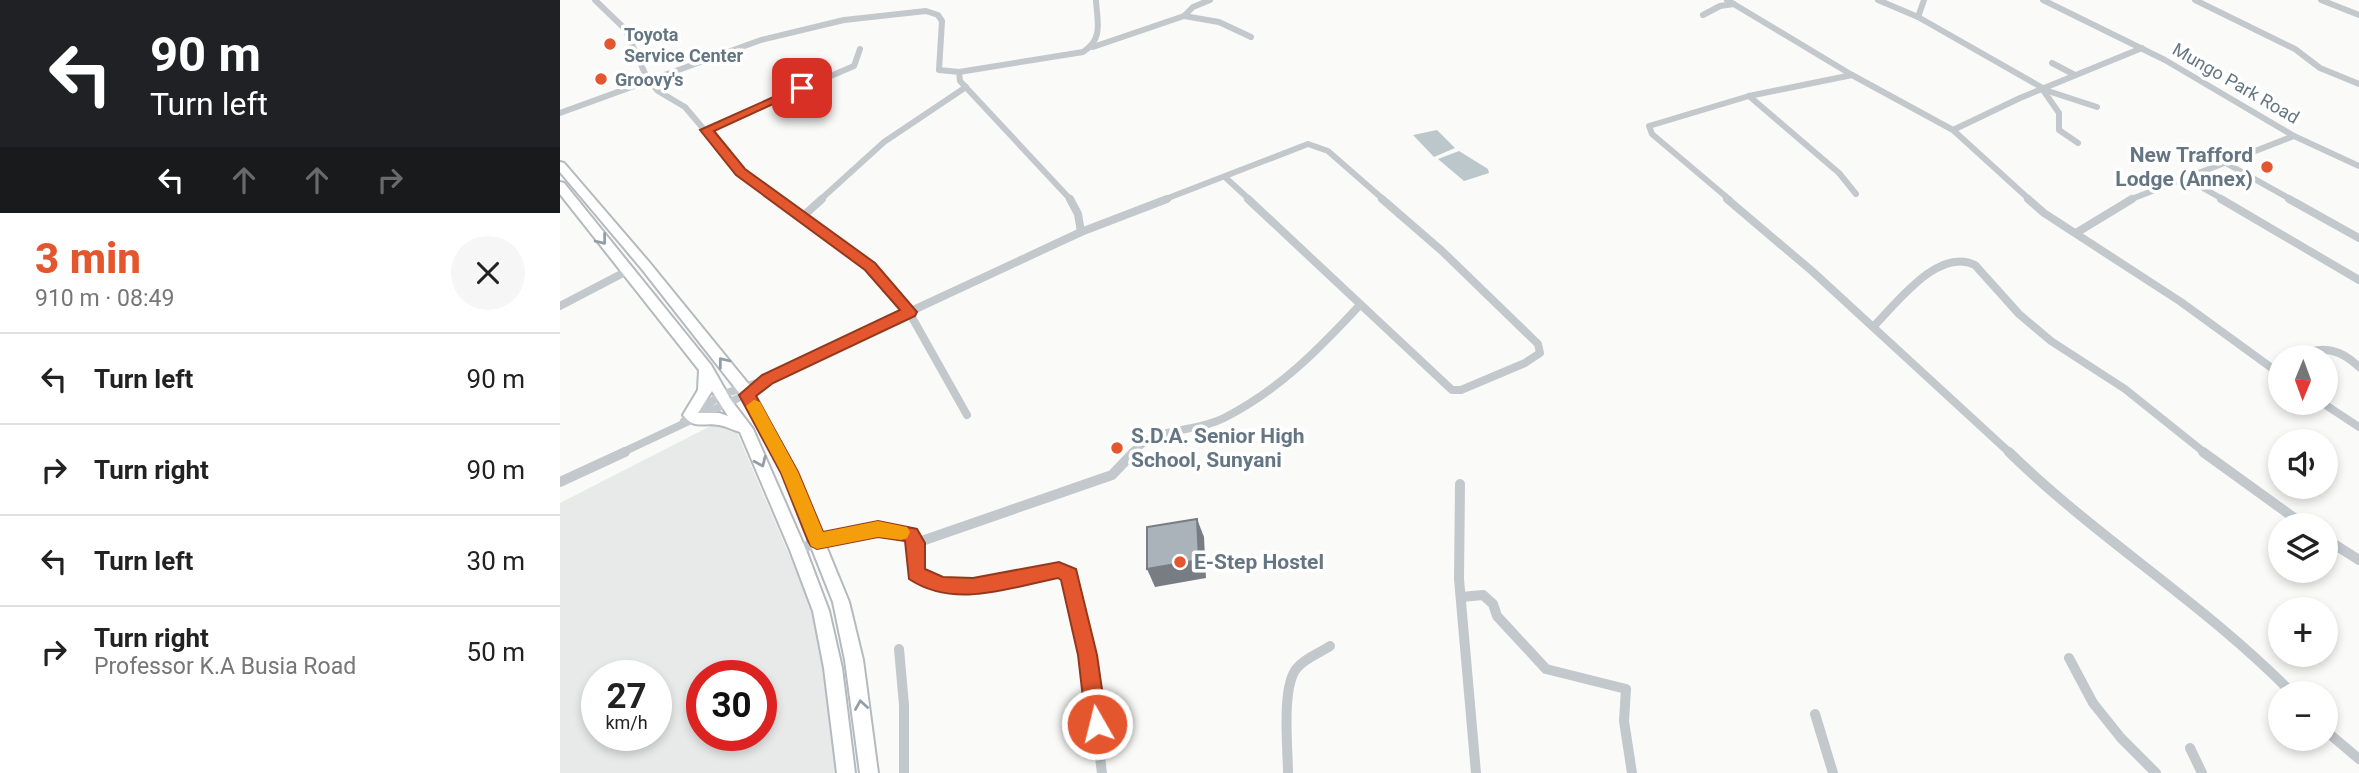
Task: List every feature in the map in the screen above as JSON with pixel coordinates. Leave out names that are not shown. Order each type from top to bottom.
[{"type":"main road","points":[[560,165],[645,265],[745,391],[789,472],[841,602],[866,736],[869,773]]},
{"type":"main road","points":[[560,186],[706,369],[724,400],[746,429],[821,611],[833,668],[846,773]]},
{"type":"main road","points":[[706,369],[705,391],[689,418],[719,419],[746,429]]},
{"type":"main road","points":[[805,570],[825,560]]},
{"type":"street","points":[[595,0],[625,29],[648,80],[658,91],[685,107],[740,172],[870,266],[909,312],[967,415]]},
{"type":"street","points":[[1093,47],[1100,33],[1096,0]]},
{"type":"street","points":[[1184,16],[1193,7],[1210,0]]},
{"type":"street","points":[[1727,0],[1852,75],[1953,130],[2032,204],[2181,302],[2268,365]]},
{"type":"street","points":[[1878,0],[1918,17],[2043,88],[2097,107]]},
{"type":"street","points":[[1918,17],[1924,0]]},
{"type":"street","name":"Mungo Park Road","points":[[2043,0],[2142,48],[2294,136],[2359,166]]},
{"type":"street","points":[[2195,0],[2300,52],[2320,68],[2359,84]]},
{"type":"street","points":[[2321,0],[2359,15]]},
{"type":"street","points":[[1703,15],[1720,6],[1734,4]]},
{"type":"street","points":[[560,113],[763,39],[853,18],[918,10],[939,15],[942,21],[939,70],[959,72],[1083,52],[1184,16],[1209,19],[1240,30],[1251,37]]},
{"type":"street","points":[[1953,130],[2043,88],[2142,48]]},
{"type":"street","points":[[707,130],[854,66],[860,50]]},
{"type":"street","points":[[2052,63],[2075,75]]},
{"type":"street","points":[[959,72],[960,81],[1068,194],[1078,214],[1081,232]]},
{"type":"street","points":[[1852,75],[1749,96],[1649,126],[1652,134],[1734,202],[1873,327],[2051,493],[2209,616],[2280,681]]},
{"type":"street","points":[[802,217],[884,142],[966,87]]},
{"type":"street","points":[[2043,88],[2059,113],[2059,130],[2078,143]]},
{"type":"street","points":[[1749,96],[1839,173],[1856,194]]},
{"type":"street","points":[[2076,233],[2101,216],[2184,177],[2273,141],[2294,136]]},
{"type":"street","points":[[560,482],[724,400],[1081,232],[1308,144],[1328,151],[1441,251],[1538,344],[1540,353],[1524,363],[1461,390],[1452,390],[1359,306],[1226,178]]},
{"type":"street","points":[[2224,162],[2359,238]]},
{"type":"street","points":[[2184,177],[2359,280]]},
{"type":"street","points":[[1873,327],[1924,278],[1955,260],[1975,265],[2019,314],[2051,341],[2125,389],[2222,467],[2287,513]]},
{"type":"street","points":[[560,306],[627,271]]},
{"type":"street","points":[[916,543],[1112,475],[1123,467],[1142,441],[1156,434],[1190,432],[1212,425],[1270,391],[1301,367],[1359,306]]},
{"type":"street","points":[[2354,357],[2359,367]]},
{"type":"street","points":[[2338,413],[2359,427]]},
{"type":"street","points":[[1460,484],[1461,597],[1476,773]]},
{"type":"street","points":[[798,550],[817,541],[878,529],[911,535],[916,543],[916,573],[928,581],[943,585],[983,586],[1059,570],[1069,575],[1087,655],[1102,773]]},
{"type":"street","points":[[2338,547],[2359,560]]},
{"type":"street","points":[[1461,597],[1483,595],[1493,604],[1497,616],[1546,669],[1626,690],[1624,721],[1632,773]]},
{"type":"street","points":[[1288,773],[1287,707],[1293,676],[1296,668],[1329,646]]},
{"type":"street","points":[[899,649],[904,705],[904,773]]},
{"type":"street","points":[[2068,658],[2093,704],[2121,738],[2156,773]]},
{"type":"street","points":[[1815,714],[1833,773]]},
{"type":"street","points":[[2338,742],[2359,759]]},
{"type":"street","points":[[2190,748],[2202,773]]},
{"type":"shaded area","points":[[1437,130],[1455,148],[1434,157],[1413,135]]},
{"type":"shaded area","points":[[1459,151],[1488,169],[1489,173],[1464,181],[1438,159]]},
{"type":"shaded area","points":[[730,416],[810,604],[844,746],[842,773],[560,773],[560,503]]},
{"type":"building","points":[[1197,519],[1199,560],[1147,569],[1147,527]]},
{"type":"slow traffic","points":[[754,406],[789,472],[817,541],[878,529],[901,532]]},
{"type":"place","name":"Toyota Service Center","points":[[610,44]]},
{"type":"place","name":"Groovy's","points":[[601,79]]},
{"type":"place","name":"New Trafford Lodge (Annex)","points":[[2267,167]]},
{"type":"place","name":"S.D.A. Senior High School, Sunyani","points":[[1117,448]]},
{"type":"place","name":"E-Step Hostel","points":[[1180,562]]},
{"type":"route","points":[[802,88],[707,130],[740,172],[870,266],[893,289],[909,312],[768,379],[747,395],[789,472],[817,541],[878,529],[911,535],[916,543],[916,573],[928,581],[943,585],[973,587],[1059,570],[1069,575],[1087,655],[1097,724]]}]
